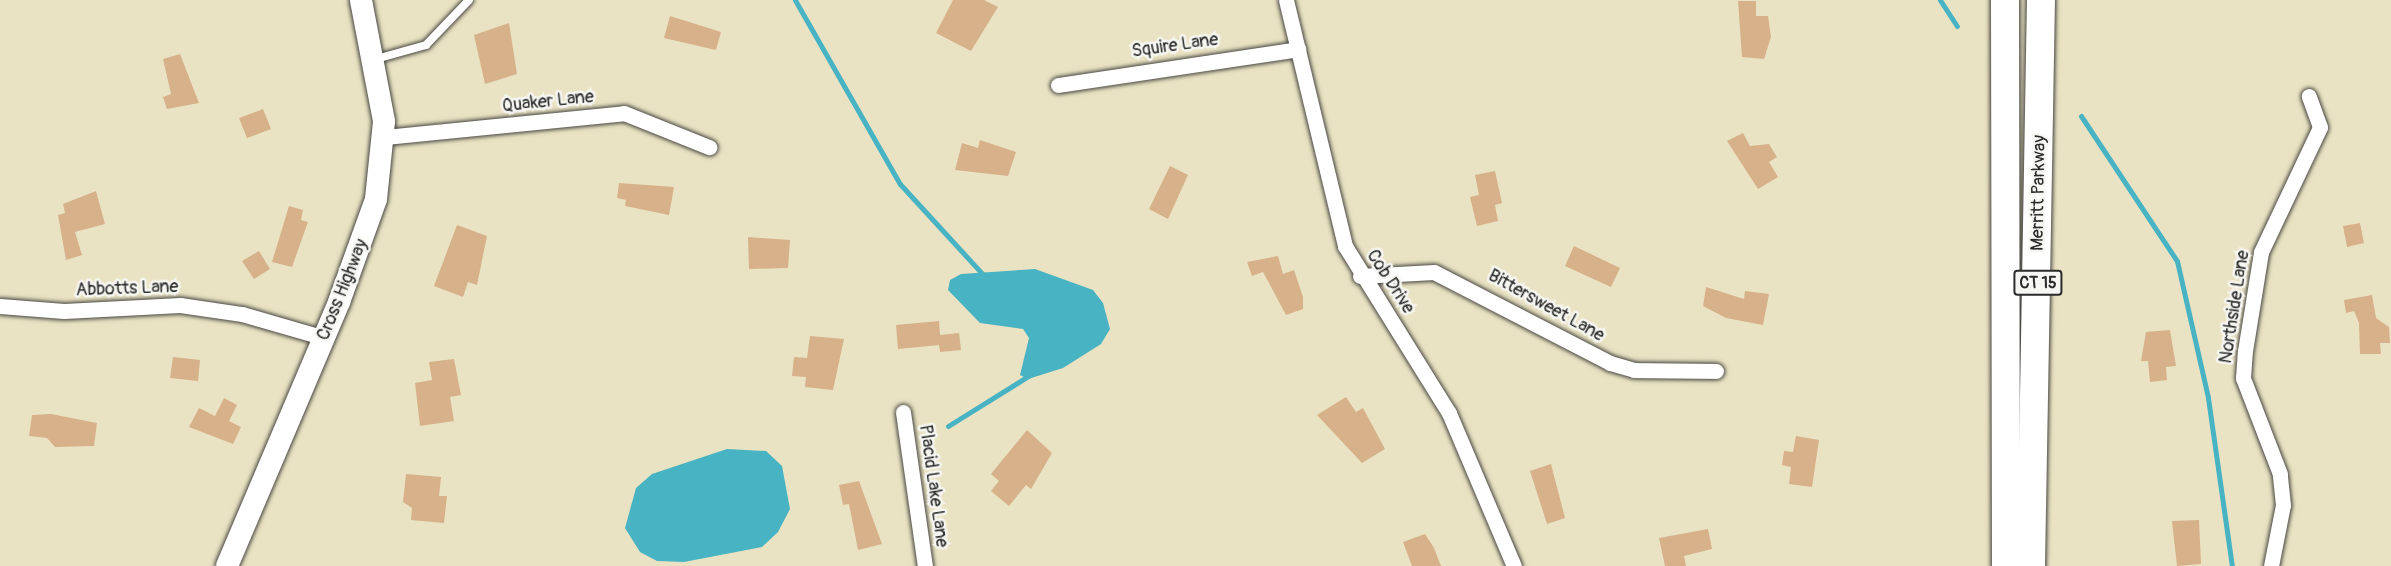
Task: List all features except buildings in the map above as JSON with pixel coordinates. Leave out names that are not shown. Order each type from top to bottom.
[{"type":"highway","name":"Merritt Parkway","points":[[2005,0],[2006,566]]},
{"type":"highway","name":"Merritt Parkway","points":[[2031,566],[2041,0]]},
{"type":"street","name":"Cross Highway","points":[[227,566],[325,338],[369,224],[385,138],[375,59],[362,0]]},
{"type":"street","name":"Cob Drive","points":[[1286,0],[1337,219],[1360,276],[1449,413],[1514,566]]},
{"type":"street","name":"Squire Lane","points":[[1058,84],[1298,49]]},
{"type":"street","name":"Northside Lane","points":[[2271,566],[2283,505],[2280,474],[2243,378],[2245,351],[2261,252],[2320,127],[2309,96]]},
{"type":"street","name":"Quaker Lane","points":[[385,138],[624,112],[709,147]]},
{"type":"street","name":"Bittersweet Lane","points":[[1360,276],[1434,272],[1610,363],[1634,370],[1716,370]]},
{"type":"street","name":"Abbotts Lane","points":[[0,306],[210,308],[325,338]]},
{"type":"street","name":"Placid Lake Lane","points":[[903,412],[925,566]]},
{"type":"lane","points":[[375,59],[426,45],[470,0]]},
{"type":"water","points":[[1035,269],[1093,290],[1103,303],[1110,329],[1101,344],[1063,368],[1028,379],[1020,375],[1029,338],[1023,329],[980,323],[948,290],[950,280],[961,274]]},
{"type":"water","points":[[727,449],[766,451],[782,466],[790,509],[778,532],[762,547],[684,562],[657,561],[640,552],[625,528],[636,488],[652,474]]},
{"type":"waterway","points":[[795,0],[900,184],[987,279]]},
{"type":"waterway","points":[[1940,0],[1957,26]]},
{"type":"waterway","points":[[2081,116],[2177,261],[2208,398],[2232,566]]},
{"type":"waterway","points":[[948,426],[1030,375]]}]
